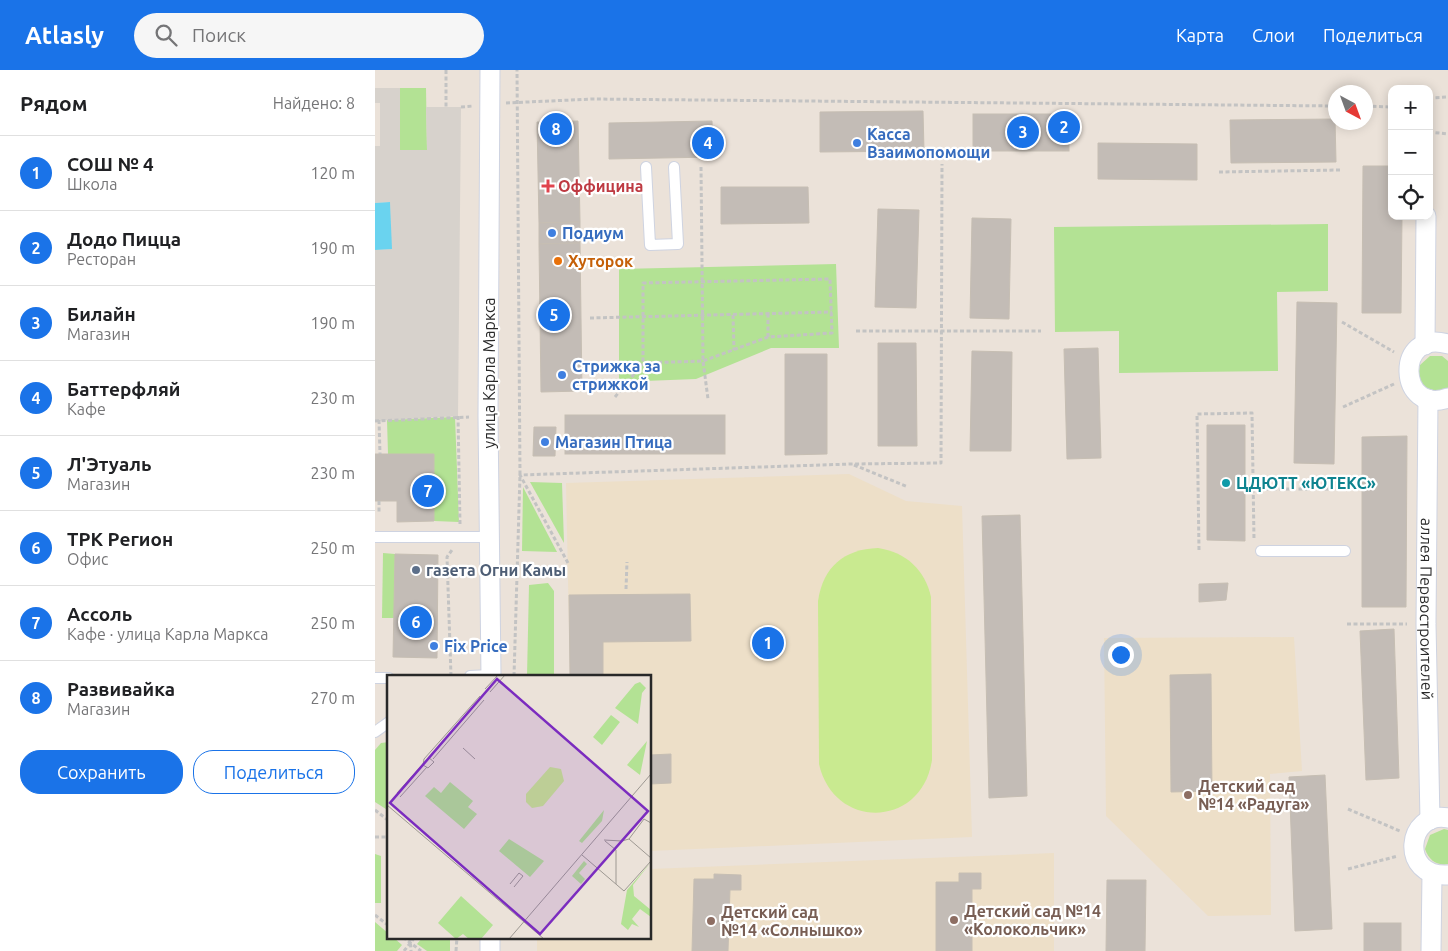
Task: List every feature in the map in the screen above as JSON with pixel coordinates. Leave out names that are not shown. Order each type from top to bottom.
[{"type":"street","name":"улица Карла Маркса","points":[[490,70],[488,537],[491,675]]},
{"type":"street","points":[[1425,345],[1426,220]]},
{"type":"street","points":[[1448,344],[1439,342],[1425,345],[1418,349],[1409,370],[1415,391],[1435,401],[1448,398]]},
{"type":"street","name":"аллея Первостроителей","points":[[1428,399],[1426,624],[1439,819]]},
{"type":"street","points":[[1431,951],[1440,874],[1420,865],[1414,844],[1418,830],[1439,819]]},
{"type":"street","points":[[490,938],[490,951]]},
{"type":"lane","points":[[647,168],[650,245],[678,244],[674,167]]},
{"type":"lane","points":[[375,537],[488,537]]},
{"type":"lane","points":[[1261,551],[1345,551]]},
{"type":"lane","points":[[375,732],[387,723]]},
{"type":"path","points":[[446,70],[446,107]]},
{"type":"path","points":[[514,675],[520,476],[519,102],[517,70]]},
{"type":"path","points":[[1433,98],[1448,97]]},
{"type":"path","points":[[519,102],[593,99],[1328,106]]},
{"type":"path","points":[[1373,106],[1388,107]]},
{"type":"path","points":[[1433,132],[1448,134]]},
{"type":"path","points":[[520,476],[851,464],[941,463],[942,164]]},
{"type":"path","points":[[701,167],[703,361],[708,399]]},
{"type":"path","points":[[1219,172],[1340,170]]},
{"type":"path","points":[[615,397],[643,363],[643,283],[830,279],[832,334],[768,337],[703,361],[643,363]]},
{"type":"path","points":[[590,318],[832,312]]},
{"type":"path","points":[[768,313],[768,337]]},
{"type":"path","points":[[733,314],[734,350]]},
{"type":"path","points":[[1342,322],[1409,370],[1343,407]]},
{"type":"path","points":[[856,331],[1041,331]]},
{"type":"path","points":[[1199,550],[1197,414],[1252,413],[1254,542]]},
{"type":"path","points":[[380,454],[377,420],[477,417]]},
{"type":"path","points":[[851,464],[908,487]]},
{"type":"path","points":[[520,476],[568,563]]},
{"type":"path","points":[[1253,489],[1344,489]]},
{"type":"path","points":[[379,501],[379,514]]},
{"type":"path","points":[[626,589],[627,562]]},
{"type":"path","points":[[1347,624],[1426,624]]},
{"type":"path","points":[[1348,809],[1414,844]]},
{"type":"path","points":[[375,810],[387,819]]},
{"type":"path","points":[[1349,869],[1414,844]]},
{"type":"path","points":[[375,915],[387,924]]},
{"type":"path","points":[[404,938],[421,951]]},
{"type":"path","points":[[410,938],[411,951]]},
{"type":"path","points":[[404,951],[414,938]]},
{"type":"path","points":[[457,938],[457,951]]},
{"type":"shaded area","points":[[375,88],[400,88],[400,150],[427,150],[426,107],[461,107],[458,416],[375,421],[375,250],[391,249],[390,202],[375,203],[375,146],[380,146],[380,103],[375,103]]},
{"type":"shaded area","points":[[849,474],[906,501],[962,506],[972,837],[651,851],[651,675],[570,675],[566,483]]},
{"type":"shaded area","name":"Детский сад №14 «Радуга»","points":[[1294,637],[1302,771],[1270,774],[1271,915],[1208,916],[1106,816],[1104,638]]},
{"type":"shaded area","points":[[1054,853],[1054,951],[537,951],[537,938],[651,938],[651,869]]},
{"type":"green space","points":[[400,88],[426,88],[427,150],[400,150]]},
{"type":"green space","points":[[1328,224],[1328,291],[1277,292],[1278,371],[1119,373],[1119,331],[1055,332],[1054,227]]},
{"type":"green space","points":[[836,264],[839,348],[771,348],[696,379],[619,382],[619,269]]},
{"type":"green space","points":[[1430,356],[1442,356],[1448,361],[1448,388],[1436,392],[1424,388],[1418,377],[1420,365]]},
{"type":"green space","points":[[455,417],[459,522],[434,521],[434,454],[388,454],[387,420]]},
{"type":"green space","points":[[530,482],[562,483],[564,543]]},
{"type":"green space","points":[[523,487],[557,552],[522,551]]},
{"type":"green space","points":[[878,548],[897,554],[913,564],[924,579],[931,597],[932,760],[925,782],[912,799],[896,809],[877,813],[859,810],[842,801],[828,786],[819,764],[818,601],[825,579],[837,562],[855,552]]},
{"type":"green space","points":[[383,553],[395,554],[394,618],[382,618]]},
{"type":"green space","points":[[548,583],[554,591],[554,675],[527,675],[529,585]]},
{"type":"green space","points":[[387,742],[387,810],[375,802],[375,750],[381,743]]},
{"type":"green space","points":[[1444,829],[1448,830],[1448,864],[1440,864],[1433,861],[1425,849],[1430,835]]},
{"type":"green space","points":[[375,854],[381,856],[381,903],[375,903]]},
{"type":"green space","points":[[375,922],[387,932],[387,938],[394,938],[402,945],[397,951],[375,951]]},
{"type":"green space","points":[[422,938],[450,938],[450,951],[427,951],[417,944]]},
{"type":"water","points":[[390,202],[392,249],[375,250],[375,203]]},
{"type":"building","points":[[923,111],[924,151],[820,152],[820,112]]},
{"type":"building","points":[[973,114],[1069,114],[1069,151],[973,151]]},
{"type":"building","points":[[1328,119],[1328,130],[1335,130],[1336,162],[1231,163],[1230,120]]},
{"type":"building","points":[[578,121],[580,222],[539,223],[537,122]]},
{"type":"building","points":[[712,121],[713,157],[609,159],[609,123]]},
{"type":"building","points":[[1098,143],[1197,144],[1197,180],[1098,179]]},
{"type":"building","points":[[1363,166],[1388,166],[1388,220],[1402,220],[1401,313],[1362,313]]},
{"type":"building","points":[[721,187],[808,187],[809,223],[721,224]]},
{"type":"building","points":[[878,209],[919,210],[916,308],[875,307]]},
{"type":"building","points":[[972,218],[1011,219],[1009,319],[970,318]]},
{"type":"building","points":[[580,222],[580,243],[539,244],[539,223]]},
{"type":"building","points":[[580,243],[582,391],[541,392],[539,244]]},
{"type":"building","points":[[1297,302],[1337,303],[1334,464],[1294,463]]},
{"type":"building","points":[[878,343],[916,343],[917,446],[878,446]]},
{"type":"building","points":[[1098,348],[1101,458],[1067,459],[1064,349]]},
{"type":"building","points":[[972,351],[1012,352],[1011,451],[970,451]]},
{"type":"building","points":[[785,354],[827,354],[827,454],[785,455]]},
{"type":"building","points":[[565,415],[725,415],[725,454],[565,454]]},
{"type":"building","name":"ЦДЮТТ «ЮТЕКС»","points":[[1207,425],[1245,425],[1245,541],[1207,540]]},
{"type":"building","name":"Магазин Птица","points":[[534,427],[556,427],[555,456],[533,456]]},
{"type":"building","points":[[1407,436],[1406,607],[1362,607],[1362,437]]},
{"type":"building","points":[[375,454],[434,454],[434,521],[397,522],[397,501],[375,501]]},
{"type":"building","points":[[1020,515],[1027,796],[989,798],[982,516]]},
{"type":"building","points":[[395,554],[438,555],[437,658],[393,657]]},
{"type":"building","points":[[1228,583],[1226,600],[1199,602],[1199,584]]},
{"type":"building","points":[[690,594],[691,641],[603,642],[603,675],[570,675],[569,595]]},
{"type":"building","points":[[1394,629],[1399,778],[1366,780],[1360,631]]},
{"type":"building","points":[[1211,674],[1212,791],[1171,792],[1170,675]]},
{"type":"building","points":[[671,754],[671,783],[651,784],[651,755]]},
{"type":"building","points":[[1325,775],[1332,929],[1295,931],[1289,777]]},
{"type":"building","name":"Детский сад №14 «Колокольчик»","points":[[959,873],[981,873],[981,889],[972,889],[972,951],[936,951],[936,882],[959,882]]},
{"type":"building","name":"Детский сад №14 «Солнышко»","points":[[714,874],[741,875],[741,890],[730,890],[728,951],[692,951],[694,879],[714,879]]},
{"type":"building","points":[[1107,880],[1146,880],[1145,951],[1106,951]]},
{"type":"building","points":[[1364,923],[1401,923],[1401,951],[1364,951]]},
{"type":"place","name":"Додо Пицца","points":[[1064,127]]},
{"type":"place","name":"Развивайка","points":[[556,129]]},
{"type":"place","name":"Билайн","points":[[1023,132]]},
{"type":"place","name":"Баттерфляй","points":[[708,143]]},
{"type":"place","name":"Касса Взаимопомощи","points":[[857,143]]},
{"type":"place","name":"Оффицина","points":[[548,186]]},
{"type":"place","name":"Подиум","points":[[552,233]]},
{"type":"place","name":"Хуторок","points":[[558,261]]},
{"type":"place","name":"Л'Этуаль","points":[[554,315]]},
{"type":"place","name":"Стрижка за стрижкой","points":[[562,375]]},
{"type":"place","name":"Магазин Птица","points":[[545,442]]},
{"type":"place","name":"ЦДЮТТ «ЮТЕКС»","points":[[1226,483]]},
{"type":"place","name":"Ассоль","points":[[428,491]]},
{"type":"place","name":"газета Огни Камы","points":[[416,570]]},
{"type":"place","name":"ТРК Регион","points":[[416,622]]},
{"type":"place","name":"СОШ № 4","points":[[768,643]]},
{"type":"place","name":"Fix Price","points":[[434,646]]},
{"type":"place","name":"Детский сад №14 «Радуга»","points":[[1188,795]]},
{"type":"place","name":"Детский сад №14 «Колокольчик»","points":[[954,920]]},
{"type":"place","name":"Детский сад №14 «Солнышко»","points":[[711,921]]}]
